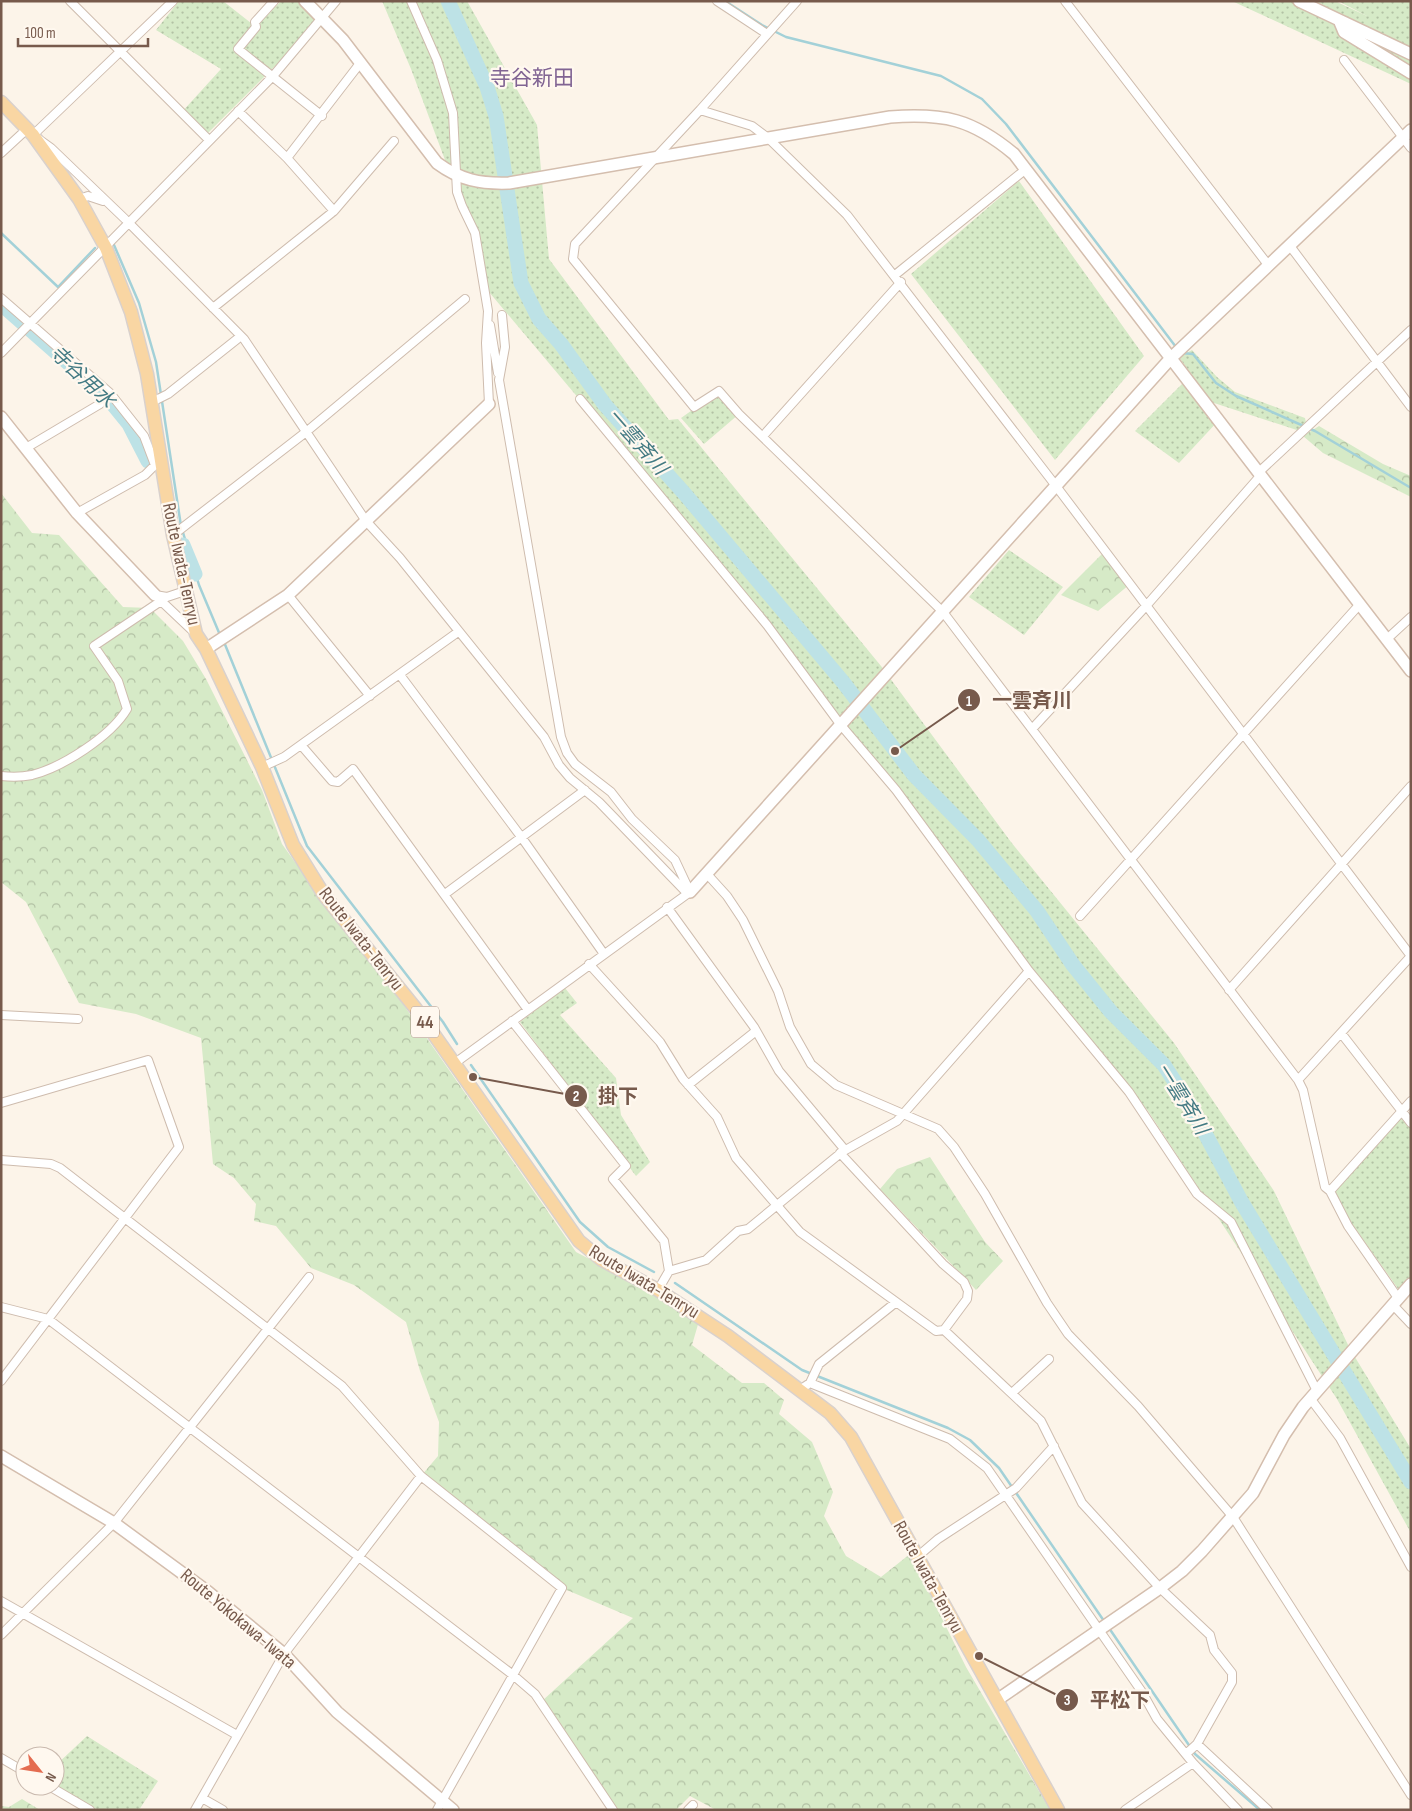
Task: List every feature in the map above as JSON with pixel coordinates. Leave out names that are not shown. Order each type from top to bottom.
[{"type":"main road","name":"Route Iwata-Tenryu","points":[[1,102],[30,132],[79,199],[106,248],[131,312],[147,374],[152,402],[158,464],[196,634],[206,649],[262,767],[293,845],[324,895],[416,1010],[455,1063],[557,1213],[579,1241],[602,1260],[689,1308],[808,1384],[851,1437],[1058,1810]]},
{"type":"street","points":[[70,1],[209,140]]},
{"type":"street","points":[[1,153],[30,132],[173,1]]},
{"type":"street","points":[[274,1],[255,22],[256,27],[238,48],[322,116]]},
{"type":"street","points":[[305,1],[323,18],[361,62],[437,163],[456,176],[475,182],[509,183],[890,117],[922,114],[965,122],[983,130],[1014,154],[1026,169],[1411,671]]},
{"type":"street","points":[[1,353],[273,76],[336,1]]},
{"type":"street","points":[[411,1],[437,60],[453,113],[457,192],[475,233],[561,737],[567,753],[584,773],[611,792],[632,819],[675,860],[688,892]]},
{"type":"street","points":[[716,1],[767,34]]},
{"type":"street","points":[[797,1],[700,110],[575,244],[573,258],[694,407],[719,391],[739,414],[943,612],[1298,1080],[1303,1090],[1325,1187],[1330,1191],[1348,1226],[1411,1324]]},
{"type":"street","points":[[1065,1],[1269,266]]},
{"type":"street","points":[[1299,1],[1411,54]]},
{"type":"street","points":[[1339,20],[1344,32],[1411,73]]},
{"type":"street","points":[[1344,60],[1407,134],[1411,148]]},
{"type":"street","points":[[287,158],[322,116],[361,62]]},
{"type":"street","points":[[700,110],[752,126],[768,138],[847,215],[901,282],[1411,956],[1298,1080]]},
{"type":"street","points":[[238,111],[287,158],[334,211]]},
{"type":"street","points":[[30,132],[51,148],[107,202],[241,336],[366,521],[400,558],[544,737],[559,765],[688,892]]},
{"type":"street","points":[[455,1063],[688,892],[707,874],[1171,358],[1407,134]]},
{"type":"street","points":[[213,308],[334,211],[394,141]]},
{"type":"street","points":[[895,275],[1026,169]]},
{"type":"street","points":[[79,199],[88,196],[107,202]]},
{"type":"street","points":[[1290,246],[1411,407]]},
{"type":"street","points":[[763,436],[901,282]]},
{"type":"street","points":[[1,298],[110,393],[127,412],[144,436],[158,464],[145,475],[77,513]]},
{"type":"street","points":[[173,535],[306,432],[465,299]]},
{"type":"street","points":[[206,649],[288,595],[489,404],[486,343],[488,311]]},
{"type":"street","points":[[499,380],[505,347],[502,315]]},
{"type":"street","points":[[1032,729],[1146,606],[1260,474],[1411,330]]},
{"type":"street","points":[[152,402],[168,394],[241,336]]},
{"type":"street","points":[[580,399],[767,625],[840,724],[896,790],[1029,971],[1129,1092],[1197,1194],[1231,1222],[1316,1392],[1411,1567]]},
{"type":"street","points":[[26,448],[100,404]]},
{"type":"street","points":[[1,417],[77,513],[158,598],[196,634]]},
{"type":"street","points":[[1,776],[32,775],[57,766],[90,745],[122,719],[127,709],[124,694],[94,646],[158,598],[185,591]]},
{"type":"street","points":[[288,595],[370,696]]},
{"type":"street","points":[[1080,916],[1360,604]]},
{"type":"street","points":[[1387,639],[1411,617]]},
{"type":"street","points":[[262,767],[284,757],[302,745],[458,632]]},
{"type":"street","points":[[400,675],[522,838],[604,954]]},
{"type":"street","points":[[302,745],[332,781],[338,782],[353,769],[528,1010]]},
{"type":"street","points":[[1229,990],[1411,786]]},
{"type":"street","points":[[444,894],[585,790]]},
{"type":"street","points":[[707,874],[727,896],[743,920],[778,991],[790,1027],[811,1064],[836,1085],[938,1129],[954,1147],[984,1194],[1046,1303],[1068,1334],[1138,1406],[1233,1517],[1411,1795]]},
{"type":"street","points":[[589,964],[660,1042],[688,1085],[717,1117],[736,1158],[800,1232],[936,1331],[944,1330],[967,1299],[968,1290],[964,1282],[943,1264],[842,1152],[779,1070],[756,1031],[667,906]]},
{"type":"street","points":[[669,1271],[706,1260],[738,1231],[748,1229],[842,1152],[897,1121],[1029,971]]},
{"type":"street","points":[[1,1015],[78,1019]]},
{"type":"street","points":[[512,1020],[626,1166],[613,1179],[664,1241],[669,1271],[658,1290]]},
{"type":"street","points":[[688,1085],[756,1031]]},
{"type":"street","points":[[1341,1033],[1411,1123]]},
{"type":"street","points":[[1,1103],[148,1060],[179,1147],[1,1381]]},
{"type":"street","points":[[1330,1191],[1411,1101]]},
{"type":"street","points":[[1,1160],[51,1164],[126,1219],[342,1386],[421,1476],[562,1588],[440,1805]]},
{"type":"street","points":[[1,1635],[114,1523],[309,1277]]},
{"type":"street","points":[[997,1700],[1182,1571],[1253,1493],[1284,1435],[1316,1392],[1411,1284]]},
{"type":"street","points":[[895,1303],[819,1364],[808,1384],[950,1440],[988,1468],[1010,1492],[1102,1626],[1157,1719],[1193,1763],[1238,1810]]},
{"type":"street","points":[[1,1307],[48,1319],[513,1675],[535,1694],[613,1810]]},
{"type":"street","points":[[944,1330],[1041,1421],[1082,1503],[1160,1588],[1210,1635],[1214,1650],[1232,1674],[1232,1682],[1197,1744],[1186,1754]]},
{"type":"street","points":[[1012,1393],[1049,1359]]},
{"type":"street","points":[[917,1557],[938,1539],[1010,1492],[1054,1446]]},
{"type":"street","name":"Route Yokokawa-Iwata","points":[[1,1456],[114,1523],[208,1592],[284,1654],[337,1712],[440,1805],[453,1810]]},
{"type":"street","points":[[196,1810],[284,1654],[421,1476]]},
{"type":"street","points":[[1,1601],[238,1735]]},
{"type":"street","points":[[1197,1744],[1268,1810]]},
{"type":"street","points":[[1,1758],[15,1766]]},
{"type":"street","points":[[1125,1810],[1193,1763]]},
{"type":"street","points":[[65,1795],[90,1810]]},
{"type":"street","points":[[202,1798],[223,1810]]},
{"type":"green space","points":[[179,1],[223,1],[256,27],[281,1],[305,1],[323,18],[205,136],[181,113],[221,69],[156,30]]},
{"type":"green space","points":[[382,1],[467,1],[537,125],[549,259],[669,420],[678,419],[881,666],[1011,842],[1174,1043],[1274,1191],[1350,1349],[1411,1449],[1411,1533],[1337,1399],[1148,1111],[989,917],[825,704],[654,488],[489,292],[457,192],[411,69]]},
{"type":"green space","points":[[1232,1],[1335,1],[1369,17],[1338,1],[1411,1],[1411,84]]},
{"type":"green space","points":[[1019,181],[1144,356],[1055,460],[911,274]]},
{"type":"green space","points":[[1192,350],[1217,377],[1235,392],[1305,418],[1306,423],[1303,432],[1211,402],[1179,357]]},
{"type":"green space","points":[[1187,379],[1219,420],[1179,463],[1135,431]]},
{"type":"green space","points":[[719,391],[739,414],[704,444],[681,418]]},
{"type":"green space","points":[[1319,426],[1383,464],[1411,476],[1411,497],[1323,453],[1303,436]]},
{"type":"green space","points":[[1,493],[32,533],[59,535],[123,607],[150,608],[183,641],[206,679],[262,790],[282,844],[330,911],[403,1004],[576,1252],[643,1287],[699,1321],[692,1345],[742,1383],[764,1383],[784,1400],[779,1414],[812,1442],[833,1492],[824,1516],[846,1556],[881,1577],[910,1554],[966,1667],[1050,1810],[716,1810],[690,1796],[676,1810],[619,1810],[569,1746],[542,1701],[633,1618],[562,1588],[421,1476],[438,1456],[439,1422],[420,1371],[406,1322],[354,1285],[311,1268],[276,1226],[254,1221],[256,1204],[234,1178],[213,1164],[201,1038],[136,1014],[79,1003],[26,902],[1,882]]},
{"type":"green space","points":[[1009,550],[1063,587],[1024,635],[969,597]]},
{"type":"green space","points":[[1105,551],[1130,584],[1098,611],[1061,595]]},
{"type":"green space","points":[[565,988],[577,1003],[560,1015],[616,1078],[621,1115],[650,1162],[636,1176],[520,1022]]},
{"type":"green space","points":[[1401,1111],[1411,1125],[1411,1277],[1399,1290],[1332,1196]]},
{"type":"green space","points":[[930,1157],[985,1242],[1003,1261],[976,1290],[880,1189],[897,1169]]},
{"type":"green space","points":[[87,1736],[158,1781],[139,1810],[98,1810],[65,1791],[65,1757]]},
{"type":"green space","points":[[22,1799],[40,1810],[1,1810],[1,1806],[9,1807]]},
{"type":"waterway","name":"一雲斉川","points":[[448,1],[487,87],[496,116],[521,283],[539,319],[561,344],[605,405],[684,493],[843,682],[914,775],[978,840],[1037,911],[1073,965],[1111,1012],[1164,1065],[1191,1107],[1241,1201],[1411,1482]]},
{"type":"waterway","points":[[725,1],[762,25],[786,37],[941,76],[982,99],[1006,124],[1176,347]]},
{"type":"waterway","points":[[1,233],[58,287],[95,248]]},
{"type":"waterway","points":[[114,245],[139,303],[156,362],[181,526],[199,585],[220,635]]},
{"type":"waterway","name":"寺谷用水","points":[[1,304],[107,397],[129,424],[148,461]]},
{"type":"waterway","points":[[1181,353],[1193,354],[1216,383],[1236,396],[1315,431],[1411,488]]},
{"type":"waterway","name":"寺谷用水","points":[[183,545],[195,574]]},
{"type":"waterway","points":[[224,642],[307,846],[443,1022],[457,1044]]},
{"type":"waterway","points":[[471,1065],[580,1222],[608,1247],[654,1272]]},
{"type":"waterway","points":[[675,1283],[802,1370],[948,1428],[970,1440],[999,1468],[1104,1621]]},
{"type":"waterway","points":[[1109,1628],[1195,1754],[1260,1810]]},
{"type":"place","name":"一雲斉川","points":[[895,751]]},
{"type":"place","name":"掛下","points":[[473,1077]]},
{"type":"place","name":"平松下","points":[[979,1656]]},
{"type":"district","name":"寺谷新田","points":[[532,78]]}]
